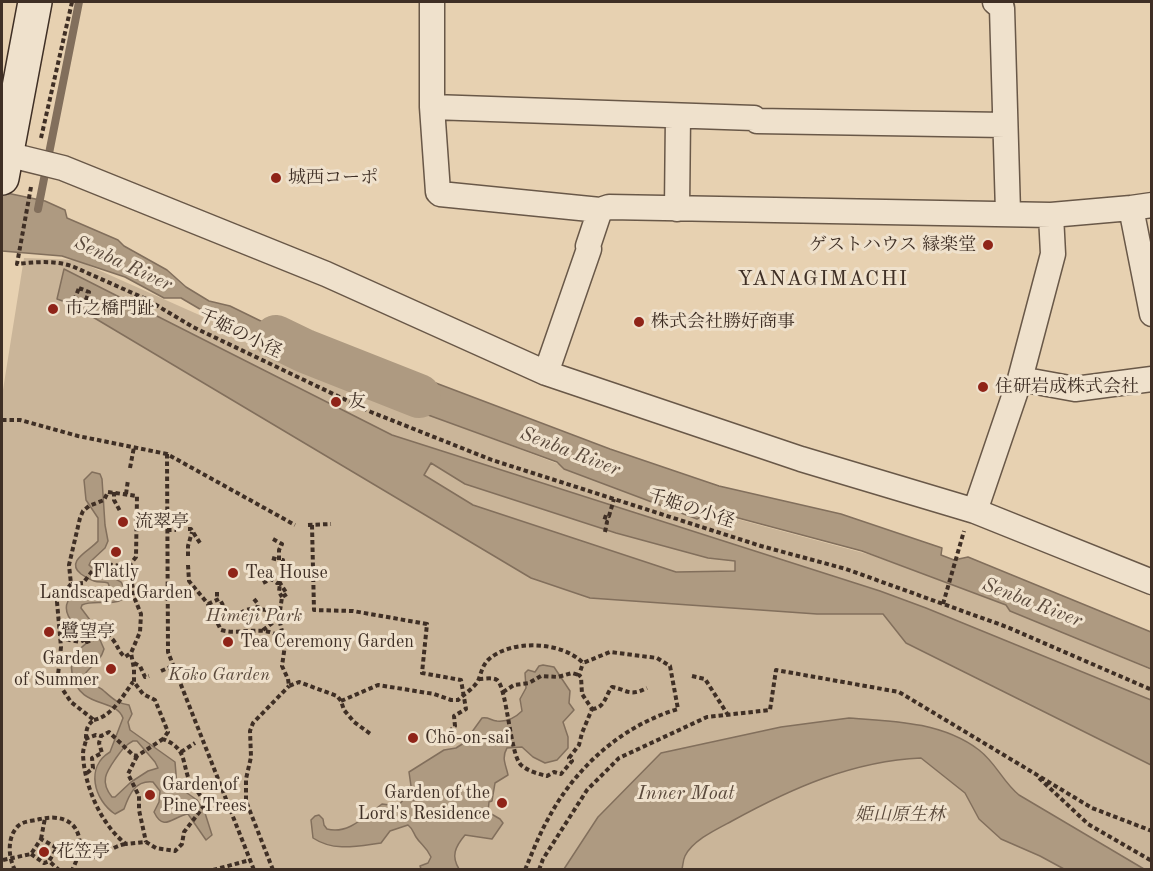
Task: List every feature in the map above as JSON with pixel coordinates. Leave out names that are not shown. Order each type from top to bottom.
[{"type":"street","points":[[35,2],[15,167],[63,168],[326,274],[546,373],[801,459],[975,511],[1152,582]]},
{"type":"street","points":[[432,2],[432,107],[438,192],[440,194],[600,210],[609,207],[1052,214],[1141,207],[1152,314]]},
{"type":"street","points":[[995,2],[1002,9],[1008,212]]},
{"type":"street","points":[[432,107],[754,118],[757,121],[1005,125]]},
{"type":"street","points":[[677,209],[678,116]]},
{"type":"street","points":[[546,373],[589,249],[600,210]]},
{"type":"street","points":[[975,511],[1020,379],[1053,254],[1052,214]]},
{"type":"street","points":[[1020,379],[1075,389],[1152,379]]},
{"type":"path","points":[[15,167],[72,2]]},
{"type":"path","name":"千姫の小径","points":[[15,167],[17,264],[37,262],[65,264],[146,299],[193,327],[371,412],[492,460],[761,546],[846,569],[1007,627],[1152,690]]},
{"type":"path","points":[[84,290],[87,282]]},
{"type":"path","points":[[2,420],[20,420],[167,454],[295,525]]},
{"type":"path","points":[[130,468],[134,447]]},
{"type":"path","points":[[167,454],[168,652],[254,870]]},
{"type":"path","points":[[126,494],[128,480]]},
{"type":"path","points":[[59,638],[80,642],[86,639],[87,642],[104,634],[113,639],[125,657],[131,653],[140,632],[141,614],[134,597],[128,567],[136,556],[137,496],[108,492],[104,500],[83,511],[69,565],[71,584],[57,602],[59,638],[61,647],[58,675],[63,690],[71,702],[94,720]]},
{"type":"path","points":[[114,492],[114,500],[120,511]]},
{"type":"path","points":[[605,532],[607,522],[604,521],[606,515],[609,516],[614,499]]},
{"type":"path","points":[[331,524],[310,525],[314,610],[353,611],[427,624],[422,673],[461,680],[466,709],[454,716],[455,726],[451,730]]},
{"type":"path","points":[[167,530],[176,530]]},
{"type":"path","points":[[188,556],[190,531],[200,543]]},
{"type":"path","points":[[273,538],[282,544],[279,550],[279,560]]},
{"type":"path","points":[[943,604],[957,556]]},
{"type":"path","points":[[272,558],[283,560],[280,582],[287,594],[282,597],[279,618],[285,645],[282,666],[290,686]]},
{"type":"path","points":[[71,584],[83,583],[94,569],[106,564],[128,567]]},
{"type":"path","points":[[188,565],[189,581],[208,604],[221,630],[263,631],[280,636],[283,640]]},
{"type":"path","points":[[263,583],[271,579],[277,584],[280,582]]},
{"type":"path","points":[[217,592],[217,599]]},
{"type":"path","points":[[208,604],[217,599]]},
{"type":"path","points":[[217,599],[222,602],[224,611],[233,618],[245,610],[259,606]]},
{"type":"path","points":[[254,599],[259,606],[269,612],[280,610]]},
{"type":"path","points":[[263,631],[279,618]]},
{"type":"path","points":[[341,701],[378,685],[458,700],[479,679],[489,659],[510,648],[524,646],[549,648],[567,652],[583,663]]},
{"type":"path","points":[[525,870],[548,820],[564,793],[583,769],[610,744],[636,727],[658,715],[678,710],[670,666],[657,658],[610,652],[583,663],[579,675],[582,694],[592,709]]},
{"type":"path","points":[[131,653],[134,682],[143,694],[155,700],[168,732],[163,739],[138,756],[128,774],[139,796],[139,810],[146,842]]},
{"type":"path","points":[[133,663],[140,666],[145,677],[149,676]]},
{"type":"path","points":[[161,671],[173,666]]},
{"type":"path","points":[[539,870],[543,859],[587,790],[619,758],[707,717],[770,710],[776,670],[899,692],[1092,808],[1152,831]]},
{"type":"path","points":[[503,692],[514,685],[529,683],[542,676],[558,677],[573,673],[579,675]]},
{"type":"path","points":[[692,676],[705,680],[728,715]]},
{"type":"path","points":[[479,679],[496,679],[503,692],[507,718],[520,765],[547,776],[554,772],[561,774],[572,760],[569,758],[579,746],[592,709]]},
{"type":"path","points":[[126,844],[118,838],[94,803],[83,754],[86,730],[90,722],[105,717],[134,682]]},
{"type":"path","points":[[273,870],[246,801],[246,779],[251,757],[250,731],[253,723],[290,686],[299,682],[331,693],[341,701],[344,710],[354,722],[372,735]]},
{"type":"path","points":[[592,709],[597,709],[603,704],[612,687],[623,692],[635,693],[647,688]]},
{"type":"path","points":[[85,739],[109,732],[129,751],[138,756]]},
{"type":"path","points":[[87,773],[93,768],[92,758],[102,753],[99,743],[101,736]]},
{"type":"path","points":[[79,854],[88,858],[98,858],[116,846],[146,842],[156,848],[176,853],[182,844],[184,832],[204,806],[202,798],[188,777],[181,752],[177,746],[163,739]]},
{"type":"path","points":[[181,752],[195,743]]},
{"type":"path","points":[[1032,772],[1088,824],[1152,861]]},
{"type":"path","points":[[15,870],[9,859],[11,839],[18,826],[57,817],[72,824],[79,836],[79,854],[72,870]]},
{"type":"path","points":[[3,860],[31,854],[41,839],[45,818]]},
{"type":"path","points":[[41,839],[57,848]]},
{"type":"path","points":[[31,854],[44,863],[50,861],[57,848],[67,844],[79,845]]},
{"type":"path","points":[[213,870],[250,860]]},
{"type":"path","points":[[50,861],[59,870]]},
{"type":"green space","name":"Himeji Park","points":[[24,258],[76,260],[390,400],[698,517],[711,512],[871,555],[1007,604],[1010,610],[1151,670],[1151,869],[2,870],[2,396]]},
{"type":"water","points":[[2,192],[45,201],[65,210],[67,218],[118,240],[124,246],[167,270],[186,287],[209,301],[230,306],[273,327],[299,333],[356,363],[387,368],[404,375],[412,374],[610,449],[719,486],[841,514],[942,548],[941,555],[954,560],[968,557],[1151,632],[1151,669],[1010,611],[1006,605],[862,551],[712,511],[697,519],[564,469],[557,462],[387,400],[364,374],[336,361],[316,363],[280,351],[239,332],[181,298],[164,298],[125,277],[62,256],[2,251]]},
{"type":"water","points":[[64,269],[392,435],[880,591],[1151,700],[1151,765],[906,643],[883,614],[817,614],[590,598],[531,578],[71,304],[57,299]],"holes":[[[431,463],[465,484],[616,533],[708,558],[735,561],[735,571],[676,572],[473,505],[424,475]]]},
{"type":"water","points":[[92,472],[100,474],[102,479],[108,541],[105,548],[89,565],[96,571],[121,582],[125,590],[125,598],[114,602],[82,605],[81,608],[93,624],[104,649],[102,655],[83,678],[115,700],[129,705],[132,714],[128,722],[130,730],[175,762],[177,786],[197,800],[205,813],[212,835],[206,840],[188,814],[169,822],[158,818],[154,812],[159,802],[160,791],[153,782],[137,786],[124,809],[115,814],[102,801],[98,792],[95,783],[97,766],[110,752],[123,718],[113,707],[82,693],[72,673],[74,654],[88,641],[69,618],[66,607],[68,601],[77,592],[100,594],[111,591],[108,583],[91,580],[81,574],[76,565],[80,556],[98,541],[98,518],[86,500],[84,480]],"holes":[[[137,741],[158,768],[148,771],[112,797],[106,786],[107,772],[123,748]]]},
{"type":"water","points":[[539,666],[554,667],[570,691],[569,703],[574,710],[563,722],[568,737],[568,748],[557,760],[545,763],[533,757],[522,747],[507,748],[504,758],[508,775],[495,783],[488,812],[503,823],[492,839],[465,835],[455,852],[455,860],[459,869],[421,869],[420,866],[428,863],[431,857],[408,825],[390,831],[381,843],[338,847],[313,838],[311,820],[315,816],[319,815],[323,819],[327,829],[342,829],[356,823],[382,804],[398,806],[404,799],[414,800],[418,795],[411,786],[409,772],[444,750],[456,748],[464,743],[482,718],[504,721],[520,713],[522,711],[520,699],[526,688],[525,673],[528,670],[535,672]]},
{"type":"water","name":"Inner Moat","points":[[849,718],[883,720],[933,728],[965,741],[985,755],[1019,795],[1144,869],[1064,869],[1001,839],[979,819],[965,793],[921,758],[871,764],[800,787],[699,840],[685,856],[682,869],[564,869],[598,817],[661,753],[781,727]]},
{"type":"waterway","points":[[38,209],[79,2]]},
{"type":"waterway","name":"Senba River","points":[[276,337],[305,351],[419,396]]},
{"type":"place","name":"城西コーポ","points":[[276,178]]},
{"type":"place","name":"ゲストハウス 縁楽堂","points":[[988,245]]},
{"type":"place","name":"市之橋門趾","points":[[53,309]]},
{"type":"place","name":"株式会社勝好商事","points":[[639,322]]},
{"type":"place","name":"住研岩成株式会社","points":[[983,387]]},
{"type":"place","name":"友","points":[[336,402]]},
{"type":"place","name":"流翠亭","points":[[123,522]]},
{"type":"place","name":"Flatly Landscaped Garden","points":[[116,552]]},
{"type":"place","name":"Tea House","points":[[233,573]]},
{"type":"place","name":"鷺望亭","points":[[49,632]]},
{"type":"place","name":"Tea Ceremony Garden","points":[[228,642]]},
{"type":"place","name":"Garden of Summer","points":[[111,669]]},
{"type":"place","name":"Chō-on-sai","points":[[413,738]]},
{"type":"place","name":"Garden of Pine Trees","points":[[150,795]]},
{"type":"place","name":"Garden of the Lord's Residence","points":[[502,803]]},
{"type":"place","name":"花笠亭","points":[[44,852]]},
{"type":"district","name":"YANAGIMACHI","points":[[823,279]]},
{"type":"park label","name":"Kōko Garden","points":[[219,675]]},
{"type":"park label","name":"姫山原生林","points":[[900,815]]}]
